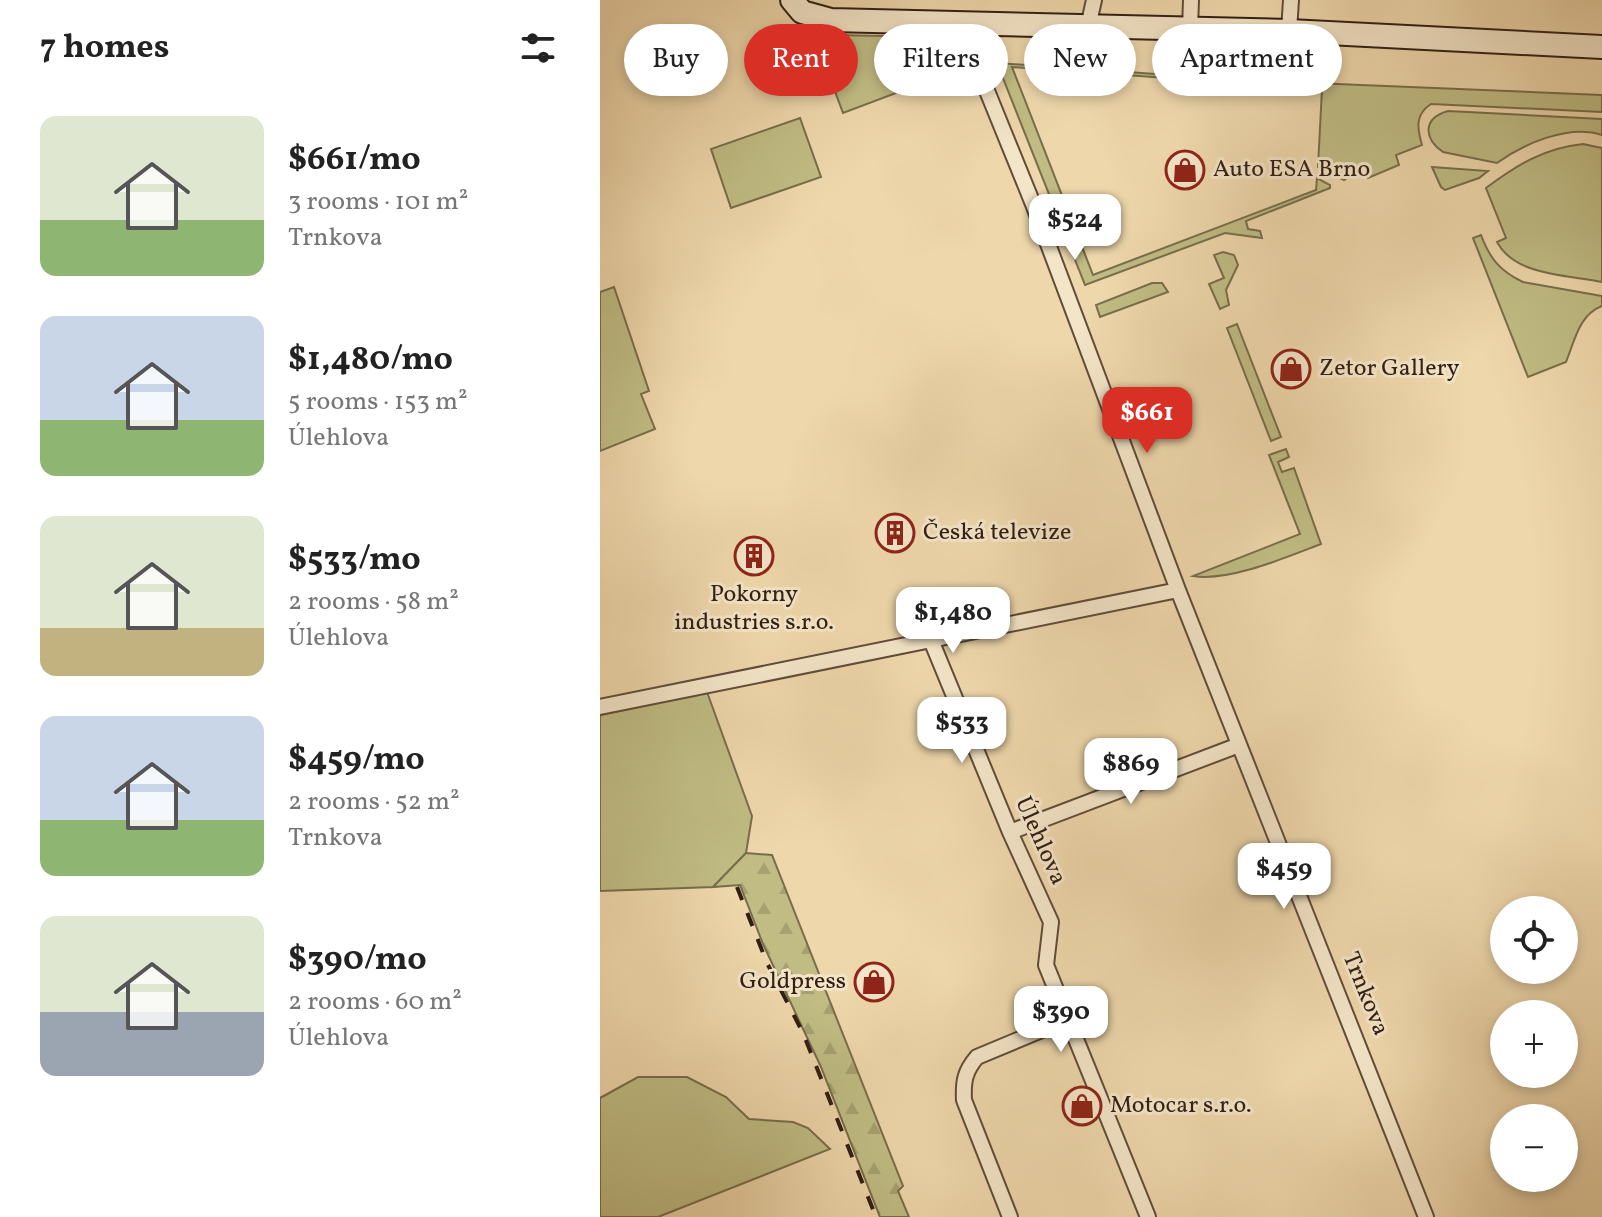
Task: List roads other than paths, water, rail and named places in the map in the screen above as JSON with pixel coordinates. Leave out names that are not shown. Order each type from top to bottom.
[{"type":"street","points":[[792,0],[802,12],[825,19],[1024,24]]},
{"type":"street","points":[[1089,24],[1094,0]]},
{"type":"street","points":[[1190,24],[1191,0]]},
{"type":"street","points":[[1289,24],[1291,0]]},
{"type":"street","name":"Trnkova","points":[[967,22],[968,44],[1033,204],[1178,590],[1426,1217]]},
{"type":"street","points":[[1342,34],[1602,47]]},
{"type":"street","points":[[600,707],[1178,590]]},
{"type":"street","name":"Úlehlova","points":[[931,640],[1010,832],[1051,922],[1046,965],[1148,1217]]},
{"type":"street","points":[[1010,832],[1239,745]]},
{"type":"street","points":[[1010,1217],[964,1100],[963,1082],[967,1069],[977,1057],[1068,1019]]},
{"type":"railway","points":[[737,887],[767,963],[803,1033],[876,1217]]},
{"type":"place","name":"Auto ESA Brno","points":[[1185,170]]},
{"type":"place","name":"Zetor Gallery","points":[[1291,369]]},
{"type":"place","name":"Česká televize","points":[[895,533]]},
{"type":"place","name":"Pokorny industries s.r.o.","points":[[754,556]]},
{"type":"place","name":"Goldpress","points":[[874,982]]},
{"type":"place","name":"Motocar s.r.o.","points":[[1082,1106]]}]
